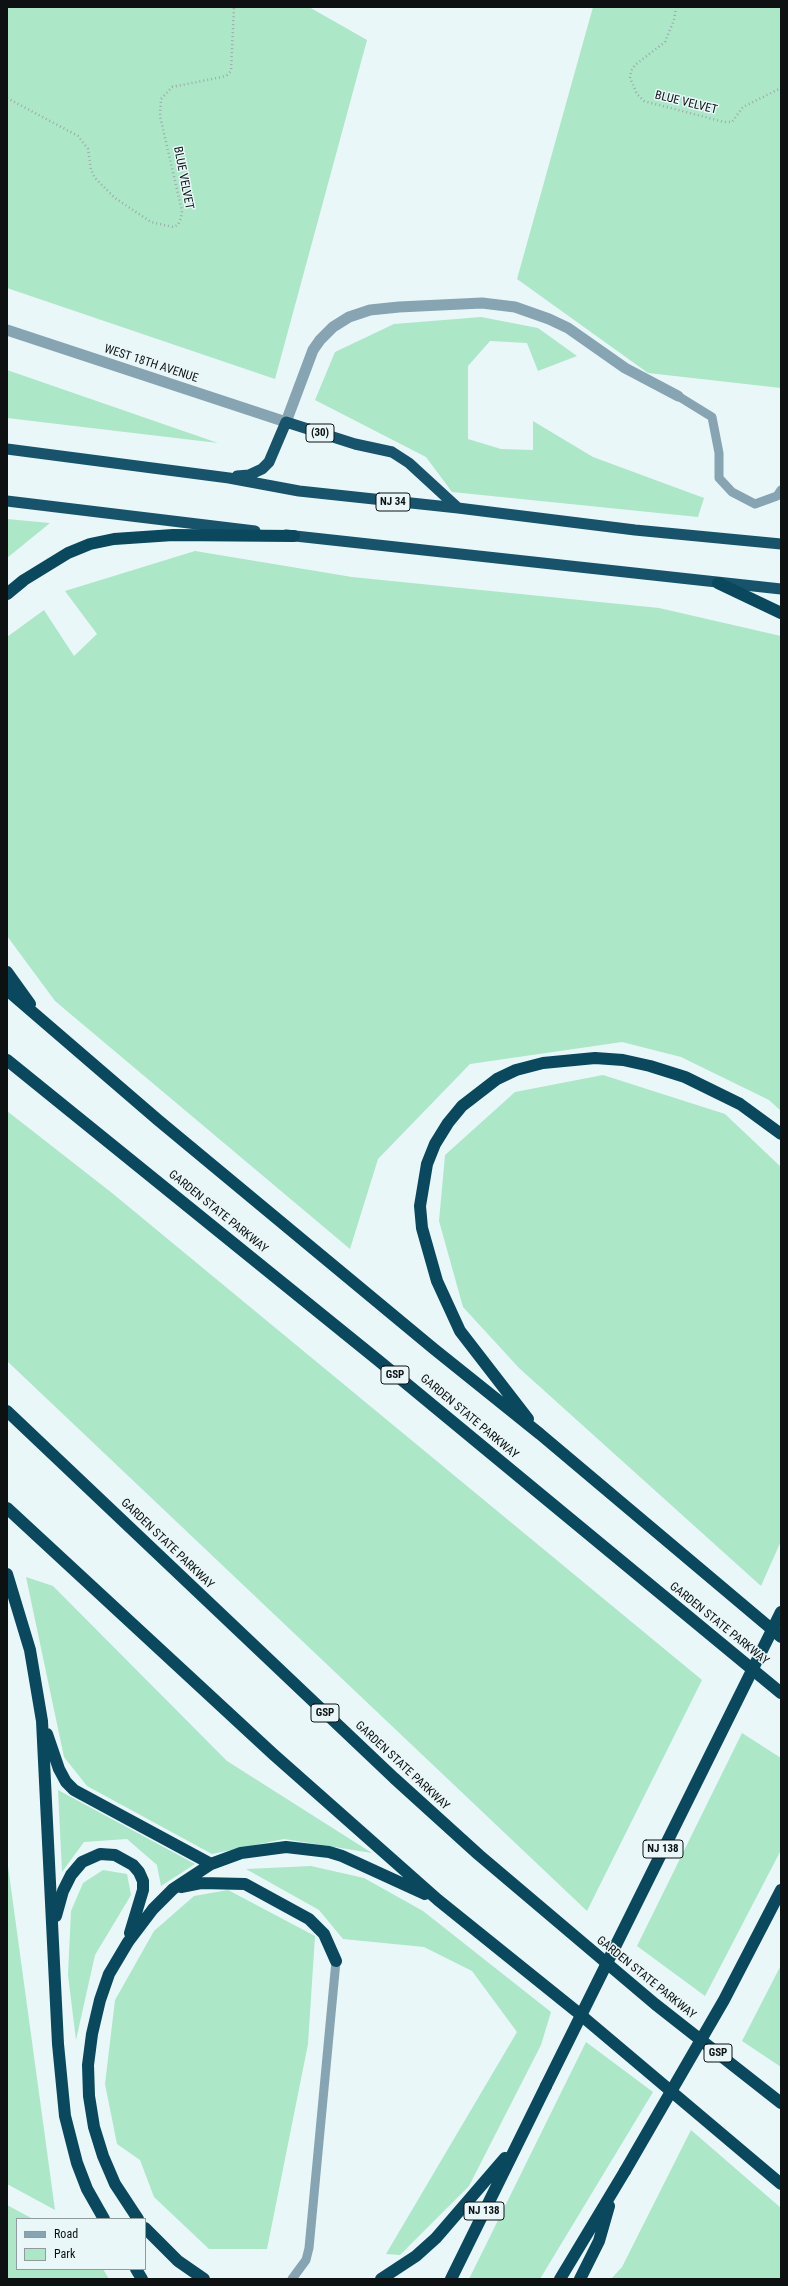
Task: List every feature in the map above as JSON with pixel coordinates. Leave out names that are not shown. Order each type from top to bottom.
[{"type":"highway","name":"(30)","points":[[286,422],[355,444],[392,452],[409,463],[458,508]]},
{"type":"highway","points":[[229,478],[249,475],[262,469],[269,462],[286,422]]},
{"type":"highway","name":"NJ 34","points":[[7,449],[229,478],[299,491],[458,508],[635,530],[781,544]]},
{"type":"highway","points":[[7,501],[294,536],[718,583],[781,588]]},
{"type":"highway","points":[[7,594],[24,580],[68,553],[90,544],[114,539],[173,535],[294,536]]},
{"type":"highway","points":[[718,583],[781,613]]},
{"type":"highway","points":[[7,972],[41,1017]]},
{"type":"highway","points":[[7,990],[41,1017],[164,1125],[434,1350],[540,1434],[781,1637]]},
{"type":"highway","points":[[540,1434],[460,1331],[436,1281],[427,1252],[420,1206],[422,1185],[432,1150],[448,1122],[478,1092],[497,1079],[516,1070],[543,1063],[595,1058],[643,1064],[685,1077],[740,1104],[781,1134]]},
{"type":"highway","name":"GARDEN STATE PARKWAY","points":[[7,1060],[373,1356],[781,1693]]},
{"type":"highway","name":"GARDEN STATE PARKWAY","points":[[7,1411],[394,1778],[479,1855],[654,2004],[781,2103]]},
{"type":"highway","points":[[7,1508],[272,1754],[438,1900],[576,2011],[781,2184]]},
{"type":"highway","points":[[7,1574],[30,1650],[42,1721],[58,2044],[65,2116],[77,2163],[87,2189],[103,2218]]},
{"type":"highway","name":"NJ 138","points":[[451,2279],[781,1612]]},
{"type":"highway","points":[[42,1721],[59,1769],[66,1782],[74,1790],[211,1864]]},
{"type":"highway","points":[[137,2218],[115,2184],[103,2156],[92,2112],[88,2065],[92,2034],[100,2000],[109,1974],[128,1942],[153,1909],[174,1889],[211,1864],[241,1853],[286,1847],[316,1850],[355,1861],[438,1900]]},
{"type":"highway","points":[[53,1927],[63,1891],[82,1862],[100,1854],[115,1855],[133,1865],[139,1872],[143,1881],[143,1890],[128,1942]]},
{"type":"highway","points":[[174,1889],[201,1883],[245,1884],[309,1919],[324,1934],[336,1961]]},
{"type":"highway","points":[[560,2279],[614,2191],[724,2000],[781,1890]]},
{"type":"highway","points":[[381,2279],[410,2260],[436,2238],[517,2143]]},
{"type":"highway","points":[[580,2279],[599,2241],[614,2191]]},
{"type":"highway","points":[[146,2229],[178,2261],[204,2279]]},
{"type":"highway","points":[[137,2270],[142,2279]]},
{"type":"street","points":[[286,422],[313,350],[320,340],[333,327],[349,317],[370,310],[399,307],[482,303],[515,307],[549,319],[568,328],[625,368],[678,396]]},
{"type":"street","name":"WEST 18TH AVENUE","points":[[7,330],[286,422]]},
{"type":"lane","points":[[678,396],[712,418],[719,453],[719,478],[732,492],[755,504],[778,496],[781,490]]},
{"type":"lane","points":[[292,2279],[306,2260],[309,2248],[336,1961]]},
{"type":"path","name":"BLUE VELVET","points":[[7,98],[78,136],[88,149],[91,170],[95,178],[115,198],[150,222],[173,227],[178,225],[182,211],[160,116],[161,99],[172,86],[222,77],[231,71],[234,7]]},
{"type":"path","name":"BLUE VELVET","points":[[676,7],[674,20],[665,42],[635,65],[631,71],[630,78],[637,94],[644,101],[724,122],[732,122],[743,107],[781,88]]},
{"type":"green space","points":[[7,7],[309,7],[367,40],[275,379],[7,288]]},
{"type":"green space","points":[[593,7],[781,7],[781,388],[648,373],[517,279]]},
{"type":"green space","points":[[481,317],[538,328],[577,356],[538,371],[527,343],[490,341],[468,366],[468,439],[501,449],[533,450],[533,421],[593,457],[704,498],[698,517],[452,492],[426,457],[315,400],[335,352],[394,324]]},
{"type":"green space","points":[[7,370],[218,443],[7,418]]},
{"type":"green space","points":[[7,519],[50,523],[7,558]]},
{"type":"green space","points":[[195,551],[352,577],[659,608],[781,636],[781,1111],[769,1100],[681,1057],[622,1042],[470,1064],[378,1159],[350,1249],[55,1001],[7,936],[7,637],[44,610],[74,656],[97,634],[65,591]]},
{"type":"green space","points":[[603,1075],[725,1114],[781,1167],[781,1541],[761,1586],[519,1368],[463,1307],[439,1221],[445,1155],[515,1092]]},
{"type":"green space","points":[[7,1111],[112,1193],[702,1680],[587,1911],[7,1361]]},
{"type":"green space","points":[[26,1577],[53,1586],[227,1761],[372,1853],[284,1839],[212,1854],[87,1786],[64,1757]]},
{"type":"green space","points":[[742,1733],[781,1758],[781,1850],[705,1996],[637,1946]]},
{"type":"green space","points":[[58,1790],[195,1864],[161,1886],[157,1865],[127,1839],[84,1842],[62,1872]]},
{"type":"green space","points":[[7,1859],[55,2210],[7,2184]]},
{"type":"green space","points":[[311,1866],[364,1878],[423,1911],[551,2012],[541,2045],[469,2186],[400,2255],[386,2254],[517,2032],[472,1971],[424,1947],[343,1939],[319,1910],[246,1869]]},
{"type":"green space","points":[[103,1870],[127,1874],[131,1895],[95,1955],[76,2040],[68,1975],[71,1911],[83,1883]]},
{"type":"green space","points":[[228,1890],[315,1936],[308,2044],[267,2249],[209,2249],[154,2197],[140,2160],[117,2144],[105,2084],[115,2000],[154,1931],[194,1896]]},
{"type":"green space","points":[[781,1965],[781,2067],[742,2041]]},
{"type":"green space","points":[[586,2042],[653,2092],[540,2279],[469,2279]]},
{"type":"green space","points":[[691,2130],[781,2208],[781,2279],[611,2279],[622,2267]]},
{"type":"green space","points":[[7,2205],[31,2218],[16,2218],[16,2270],[104,2270],[109,2279],[7,2279]]}]
